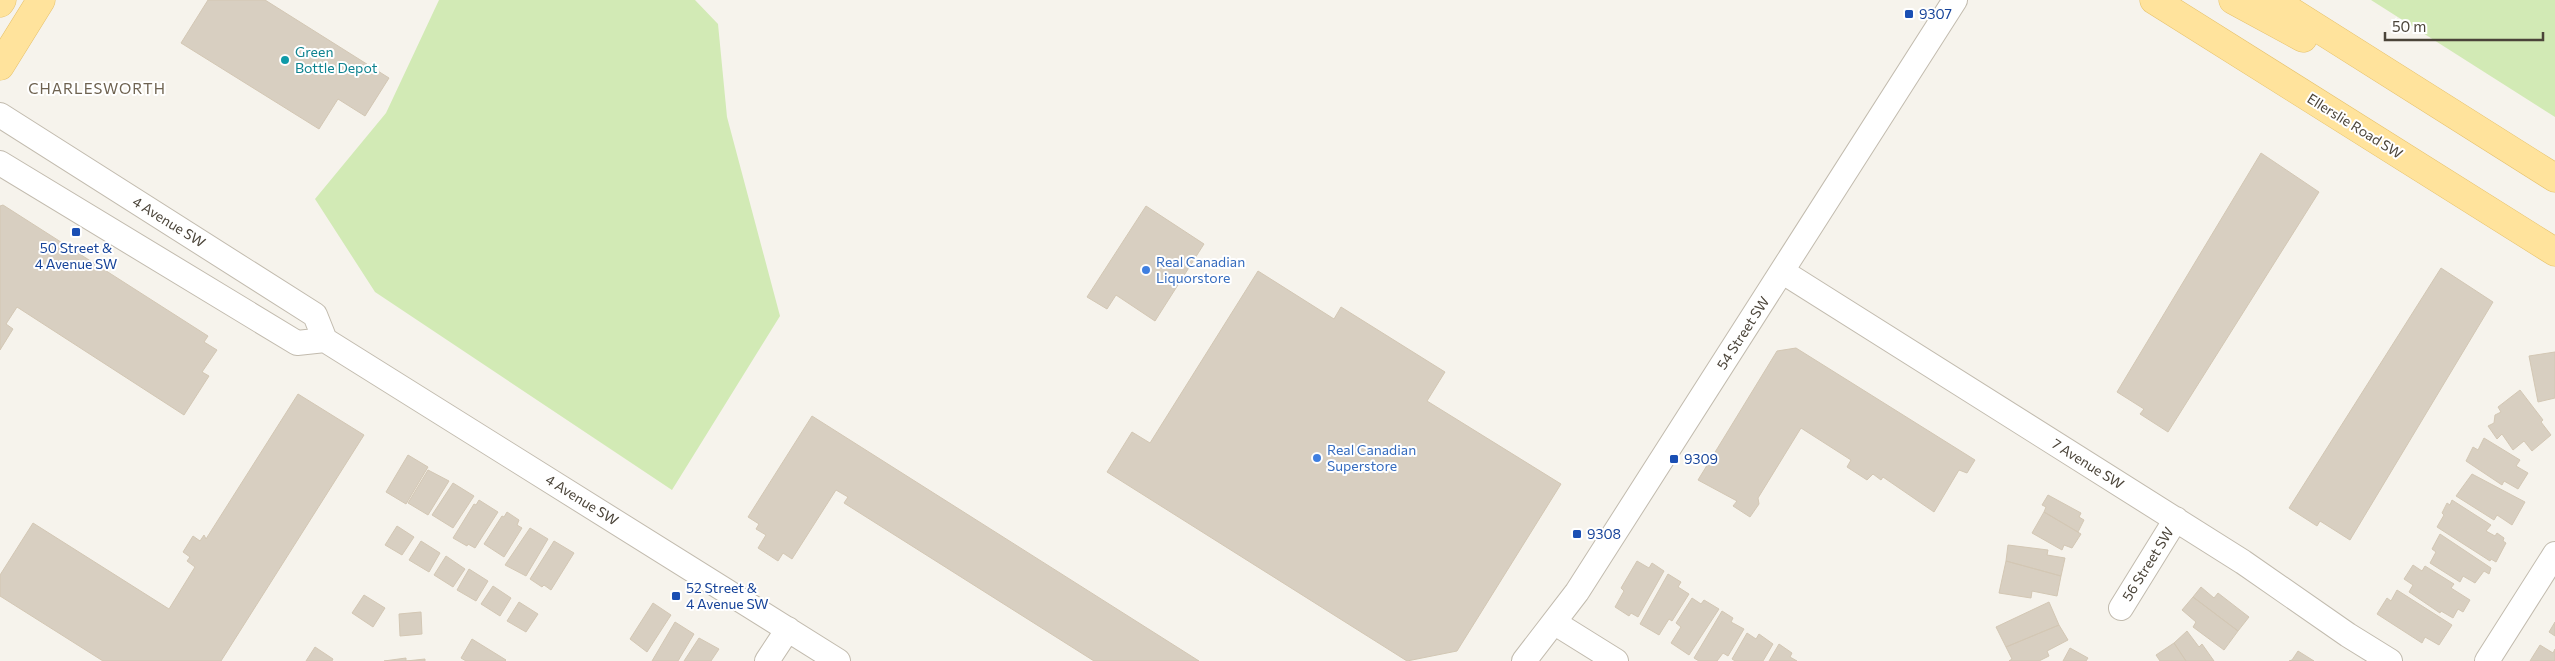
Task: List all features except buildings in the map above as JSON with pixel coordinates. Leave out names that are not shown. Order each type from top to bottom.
[{"type":"main road","points":[[0,66],[41,0]]},
{"type":"main road","name":"Ellerslie Road SW","points":[[2154,0],[2555,252]]},
{"type":"main road","points":[[2233,0],[2291,33],[2392,76]]},
{"type":"main road","points":[[2273,0],[2555,178]]},
{"type":"street","name":"54 Street SW","points":[[1524,661],[1555,623],[1955,0]]},
{"type":"street","name":"4 Avenue SW","points":[[0,115],[315,315],[325,340],[838,661]]},
{"type":"street","points":[[0,163],[297,343],[325,340]]},
{"type":"street","name":"7 Avenue SW","points":[[1782,272],[2176,519],[2243,562],[2348,635],[2390,661]]},
{"type":"street","name":"56 Street SW","points":[[2121,608],[2176,519]]},
{"type":"street","points":[[2487,661],[2555,554]]},
{"type":"street","points":[[1555,623],[1616,661]]},
{"type":"street","points":[[767,661],[788,629]]},
{"type":"green space","points":[[439,0],[695,0],[718,24],[727,117],[780,316],[672,490],[375,292],[315,199],[386,113]]},
{"type":"green space","points":[[2371,0],[2555,0],[2555,117]]},
{"type":"place","name":"9307","points":[[1909,14]]},
{"type":"place","name":"Green Bottle Depot","points":[[285,60]]},
{"type":"place","name":"50 Street & 4 Avenue SW","points":[[76,232]]},
{"type":"place","name":"Real Canadian Liquorstore","points":[[1146,270]]},
{"type":"place","name":"Real Canadian Superstore","points":[[1317,458]]},
{"type":"place","name":"9309","points":[[1674,459]]},
{"type":"place","name":"9308","points":[[1577,534]]},
{"type":"place","name":"52 Street & 4 Avenue SW","points":[[676,596]]},
{"type":"district","name":"CHARLESWORTH","points":[[97,89]]}]
